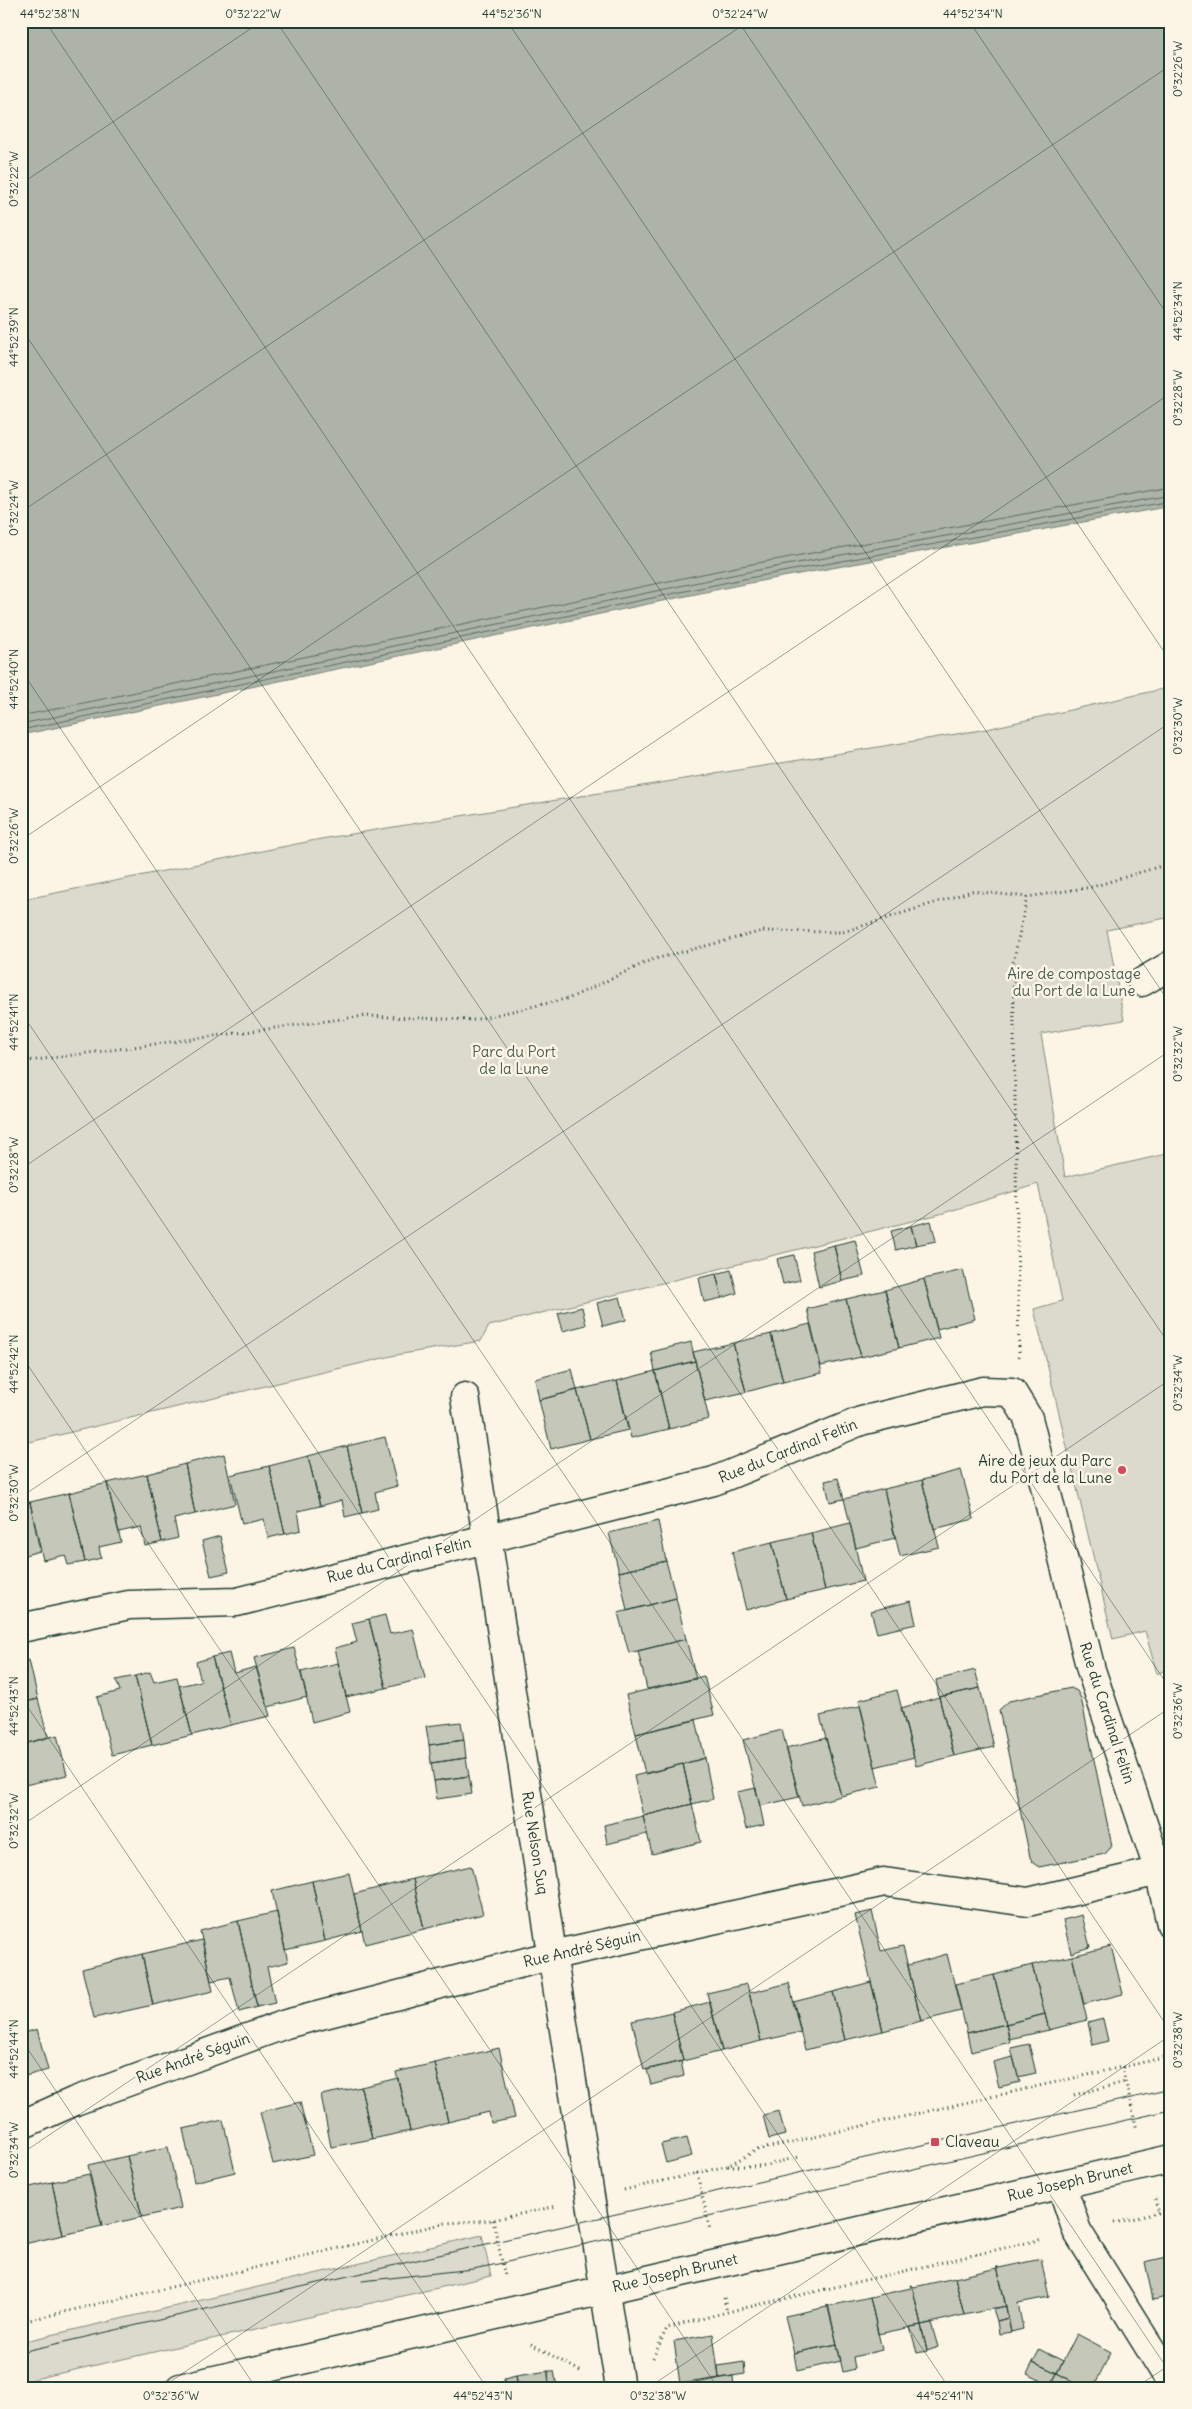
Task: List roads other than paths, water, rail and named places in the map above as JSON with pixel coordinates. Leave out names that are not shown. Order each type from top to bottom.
[{"type":"street","points":[[1142,982],[1171,965]]},
{"type":"street","name":"Rue du Cardinal Feltin","points":[[21,1628],[129,1605],[237,1602],[487,1537],[714,1481],[861,1421],[983,1391],[1012,1392],[1028,1418],[1091,1670],[1159,1871],[1171,1924]]},
{"type":"street","name":"Rue Nelson Suq","points":[[465,1397],[619,2381]]},
{"type":"street","name":"Rue André Séguin","points":[[21,2125],[75,2101],[286,2024],[552,1955],[884,1882],[1028,1902],[1159,1871]]},
{"type":"street","name":"Rue Joseph Brunet","points":[[180,2388],[1171,2159]]},
{"type":"street","points":[[1062,2184],[1078,2231],[1171,2382]]},
{"type":"water","points":[[21,21],[1171,21],[1171,506],[739,585],[21,735]]},
{"type":"tram line","points":[[21,2352],[594,2219],[1171,2089]]},
{"type":"tram line","points":[[362,2281],[473,2269],[503,2263],[1171,2110]]},
{"type":"place","name":"Aire de jeux du Parc du Port de la Lune","points":[[1122,1470]]},
{"type":"place","name":"Claveau","points":[[935,2142]]},
{"type":"park label","name":"Aire de compostage du Port de la Lune","points":[[1074,982]]},
{"type":"park label","name":"Parc du Port de la Lune","points":[[514,1060]]}]
